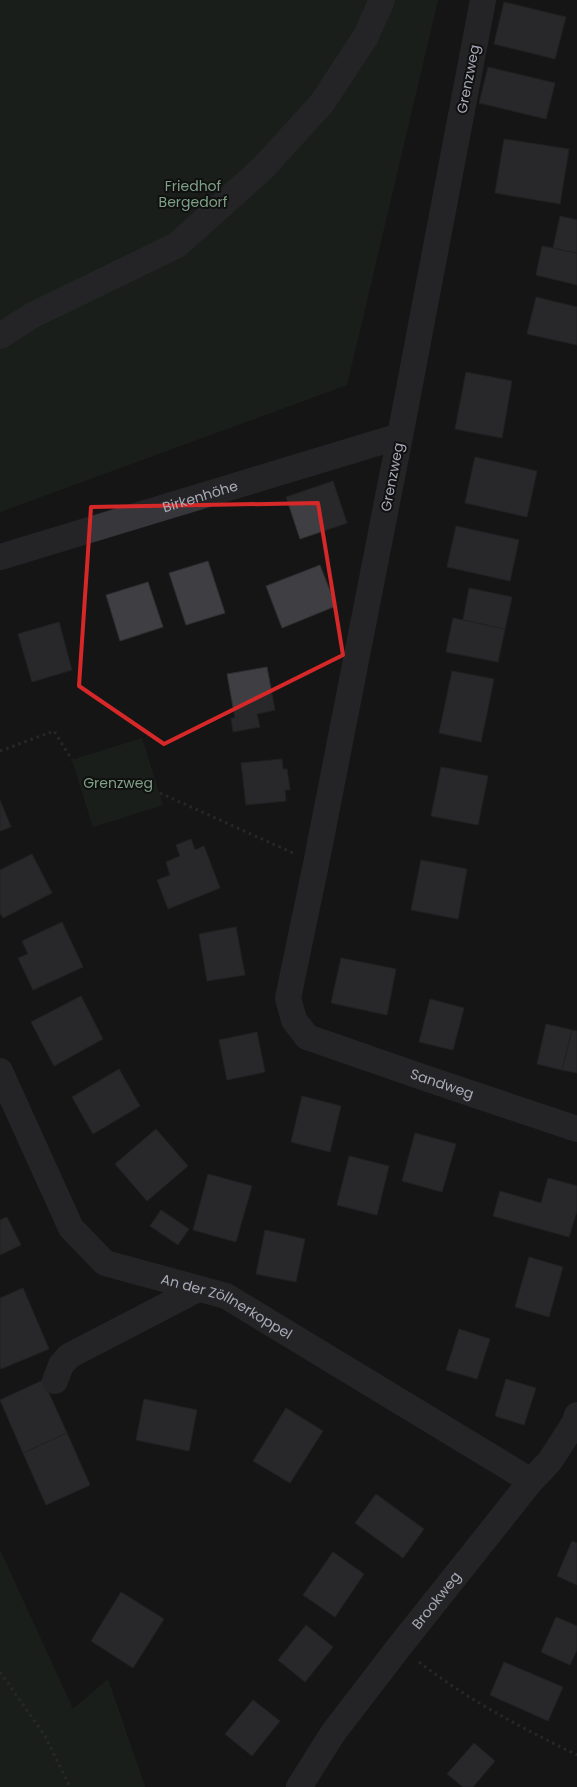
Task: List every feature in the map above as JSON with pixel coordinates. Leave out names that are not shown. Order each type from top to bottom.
[{"type":"street","points":[[0,336],[33,315],[176,245],[191,232],[263,168],[322,103],[366,36],[382,0]]},
{"type":"street","name":"Grenzweg","points":[[307,1036],[294,1020],[288,998],[400,436],[483,0]]},
{"type":"street","name":"Birkenhöhe","points":[[0,557],[400,436]]},
{"type":"street","name":"Sandweg","points":[[307,1036],[577,1129]]},
{"type":"street","name":"An der Zöllnerkoppel","points":[[0,1072],[71,1228],[105,1262],[226,1296],[530,1481]]},
{"type":"street","points":[[56,1381],[61,1365],[69,1356],[198,1289]]},
{"type":"street","name":"Brookweg","points":[[300,1787],[333,1733],[530,1481],[550,1461],[575,1422],[577,1415]]},
{"type":"path","points":[[0,750],[54,731],[72,760]]},
{"type":"path","points":[[160,793],[316,864]]},
{"type":"path","points":[[399,1647],[443,1681],[506,1720],[577,1755]]},
{"type":"path","points":[[0,1672],[45,1736],[70,1787]]},
{"type":"highlighted area","points":[[318,503],[343,655],[164,744],[79,686],[91,507]]},
{"type":"green space","name":"Friedhof Bergedorf","points":[[0,0],[438,0],[347,385],[0,512]]},
{"type":"green space","name":"Grenzweg","points":[[142,738],[163,805],[93,827],[72,760]]},
{"type":"green space","points":[[0,1550],[73,1709],[108,1679],[145,1787],[0,1787]]},
{"type":"building","points":[[504,2],[566,17],[555,59],[494,44]]},
{"type":"building","points":[[488,67],[555,83],[546,119],[479,103]]},
{"type":"building","points":[[504,139],[569,149],[560,204],[495,193]]},
{"type":"building","points":[[560,216],[577,220],[577,253],[553,248]]},
{"type":"building","points":[[542,246],[577,253],[577,285],[536,275]]},
{"type":"building","points":[[536,297],[577,307],[577,345],[527,334]]},
{"type":"building","points":[[466,372],[512,381],[502,438],[455,429]]},
{"type":"building","points":[[475,457],[537,471],[527,517],[465,503]]},
{"type":"building","points":[[333,481],[347,523],[300,539],[286,497]]},
{"type":"building","points":[[456,526],[519,540],[510,581],[447,567]]},
{"type":"building","points":[[208,561],[225,613],[186,625],[169,573]]},
{"type":"building","points":[[320,565],[336,606],[282,628],[266,586]]},
{"type":"building","points":[[148,582],[163,627],[120,641],[106,595]]},
{"type":"building","points":[[469,588],[512,597],[505,629],[463,620]]},
{"type":"building","points":[[453,618],[505,629],[498,662],[446,652]]},
{"type":"building","points":[[59,622],[72,670],[32,682],[18,634]]},
{"type":"building","points":[[267,667],[275,710],[257,714],[260,727],[233,732],[231,718],[235,718],[227,674]]},
{"type":"building","points":[[452,671],[494,679],[481,742],[439,733]]},
{"type":"building","points":[[282,759],[283,769],[287,769],[290,790],[285,790],[286,801],[246,805],[241,763]]},
{"type":"building","points":[[441,767],[488,776],[478,825],[431,816]]},
{"type":"building","points":[[0,800],[11,827],[0,831]]},
{"type":"building","points":[[191,839],[195,850],[204,846],[220,888],[168,909],[157,880],[170,875],[166,862],[180,856],[176,845]]},
{"type":"building","points":[[32,854],[52,893],[3,918],[0,913],[0,870]]},
{"type":"building","points":[[421,860],[467,869],[458,919],[411,910]]},
{"type":"building","points":[[62,922],[83,967],[33,990],[18,958],[28,954],[22,941]]},
{"type":"building","points":[[236,927],[245,975],[207,981],[199,934]]},
{"type":"building","points":[[341,958],[396,969],[387,1015],[331,1003]]},
{"type":"building","points":[[81,996],[103,1039],[54,1066],[31,1022]]},
{"type":"building","points":[[430,999],[464,1008],[453,1050],[419,1042]]},
{"type":"building","points":[[546,1024],[572,1030],[562,1070],[537,1064]]},
{"type":"building","points":[[572,1030],[577,1031],[577,1073],[562,1070]]},
{"type":"building","points":[[257,1032],[265,1072],[227,1080],[219,1040]]},
{"type":"building","points":[[119,1069],[140,1106],[93,1134],[72,1097]]},
{"type":"building","points":[[302,1096],[341,1106],[330,1152],[291,1142]]},
{"type":"building","points":[[156,1129],[188,1166],[147,1201],[115,1164]]},
{"type":"building","points":[[415,1133],[456,1144],[442,1192],[402,1181]]},
{"type":"building","points":[[349,1156],[389,1166],[377,1215],[337,1205]]},
{"type":"building","points":[[208,1174],[252,1186],[236,1242],[193,1230]]},
{"type":"building","points":[[548,1178],[577,1186],[577,1211],[569,1237],[493,1216],[500,1191],[541,1203]]},
{"type":"building","points":[[161,1210],[189,1229],[178,1245],[150,1226]]},
{"type":"building","points":[[7,1217],[21,1245],[0,1255],[0,1220]]},
{"type":"building","points":[[265,1230],[305,1239],[296,1282],[256,1274]]},
{"type":"building","points":[[529,1257],[563,1267],[549,1317],[515,1307]]},
{"type":"building","points":[[23,1288],[49,1349],[1,1369],[0,1298]]},
{"type":"building","points":[[459,1329],[490,1339],[477,1379],[446,1370]]},
{"type":"building","points":[[506,1379],[536,1388],[524,1425],[495,1416]]},
{"type":"building","points":[[43,1380],[67,1433],[23,1453],[0,1400]]},
{"type":"building","points":[[144,1399],[197,1410],[189,1451],[136,1440]]},
{"type":"building","points":[[286,1408],[323,1431],[290,1483],[253,1461]]},
{"type":"building","points":[[67,1433],[90,1485],[46,1505],[23,1453]]},
{"type":"building","points":[[376,1494],[424,1529],[403,1558],[355,1523]]},
{"type":"building","points":[[572,1541],[577,1543],[577,1585],[557,1576]]},
{"type":"building","points":[[333,1552],[364,1574],[335,1617],[303,1595]]},
{"type":"building","points":[[121,1592],[164,1619],[133,1668],[91,1641]]},
{"type":"building","points":[[556,1617],[577,1626],[577,1650],[570,1665],[541,1652]]},
{"type":"building","points":[[306,1625],[333,1647],[305,1682],[278,1660]]},
{"type":"building","points":[[504,1662],[563,1687],[548,1721],[490,1695]]},
{"type":"building","points":[[253,1700],[280,1721],[252,1756],[225,1734]]},
{"type":"building","points":[[474,1743],[495,1761],[473,1787],[463,1787],[447,1774]]}]
